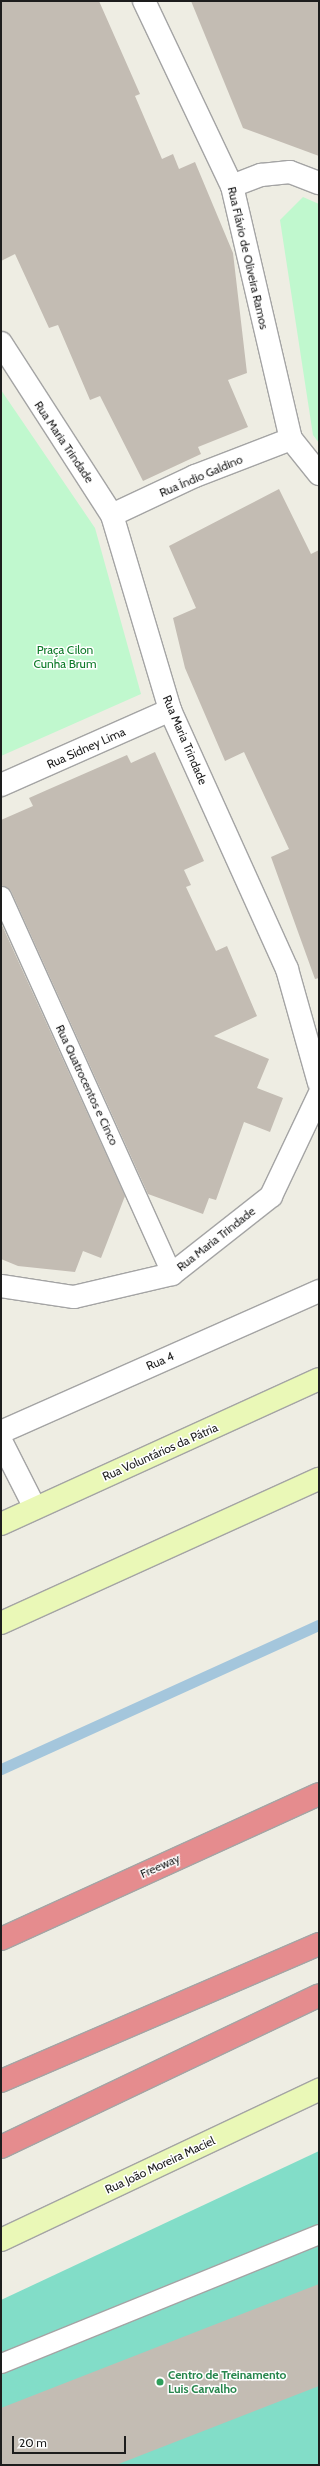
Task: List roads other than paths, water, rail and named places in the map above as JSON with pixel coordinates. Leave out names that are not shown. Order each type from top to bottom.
[{"type":"highway","name":"Freeway","points":[[1,1938],[319,1794]]},
{"type":"highway","points":[[1,2081],[319,1944]]},
{"type":"highway","points":[[1,2147],[319,1995]]},
{"type":"main road","name":"Rua Voluntários da Pátria","points":[[1,1524],[319,1379]]},
{"type":"main road","points":[[1,1623],[319,1479]]},
{"type":"main road","name":"Rua João Moreira Maciel","points":[[1,2240],[319,2090]]},
{"type":"street","name":"Rua Flávio de Oliveira Ramos","points":[[144,1],[232,186],[291,439],[319,474]]},
{"type":"street","points":[[232,186],[261,175],[290,172],[319,183]]},
{"type":"street","name":"Rua Maria Trindade","points":[[3,354],[112,515],[170,710],[287,969],[319,1083]]},
{"type":"street","name":"Rua Índio Galdino","points":[[112,515],[195,476],[291,439]]},
{"type":"street","name":"Rua Sidney Lima","points":[[1,785],[170,710]]},
{"type":"street","name":"Rua Maria Trindade","points":[[1,1286],[74,1297],[172,1274],[271,1196],[319,1094]]},
{"type":"street","name":"Rua 4","points":[[1,1432],[319,1291]]},
{"type":"street","points":[[1,1442],[35,1508]]},
{"type":"lane","name":"Rua Quatrocentos e Cinco","points":[[1,896],[172,1274]]},
{"type":"lane","points":[[1,2363],[319,2234]]},
{"type":"waterway","points":[[1,1769],[319,1625]]},
{"type":"place","name":"Centro de Treinamento Luis Carvalho","points":[[160,2382]]},
{"type":"park label","name":"Praça Cilon Cunha Brum","points":[[65,657]]}]
